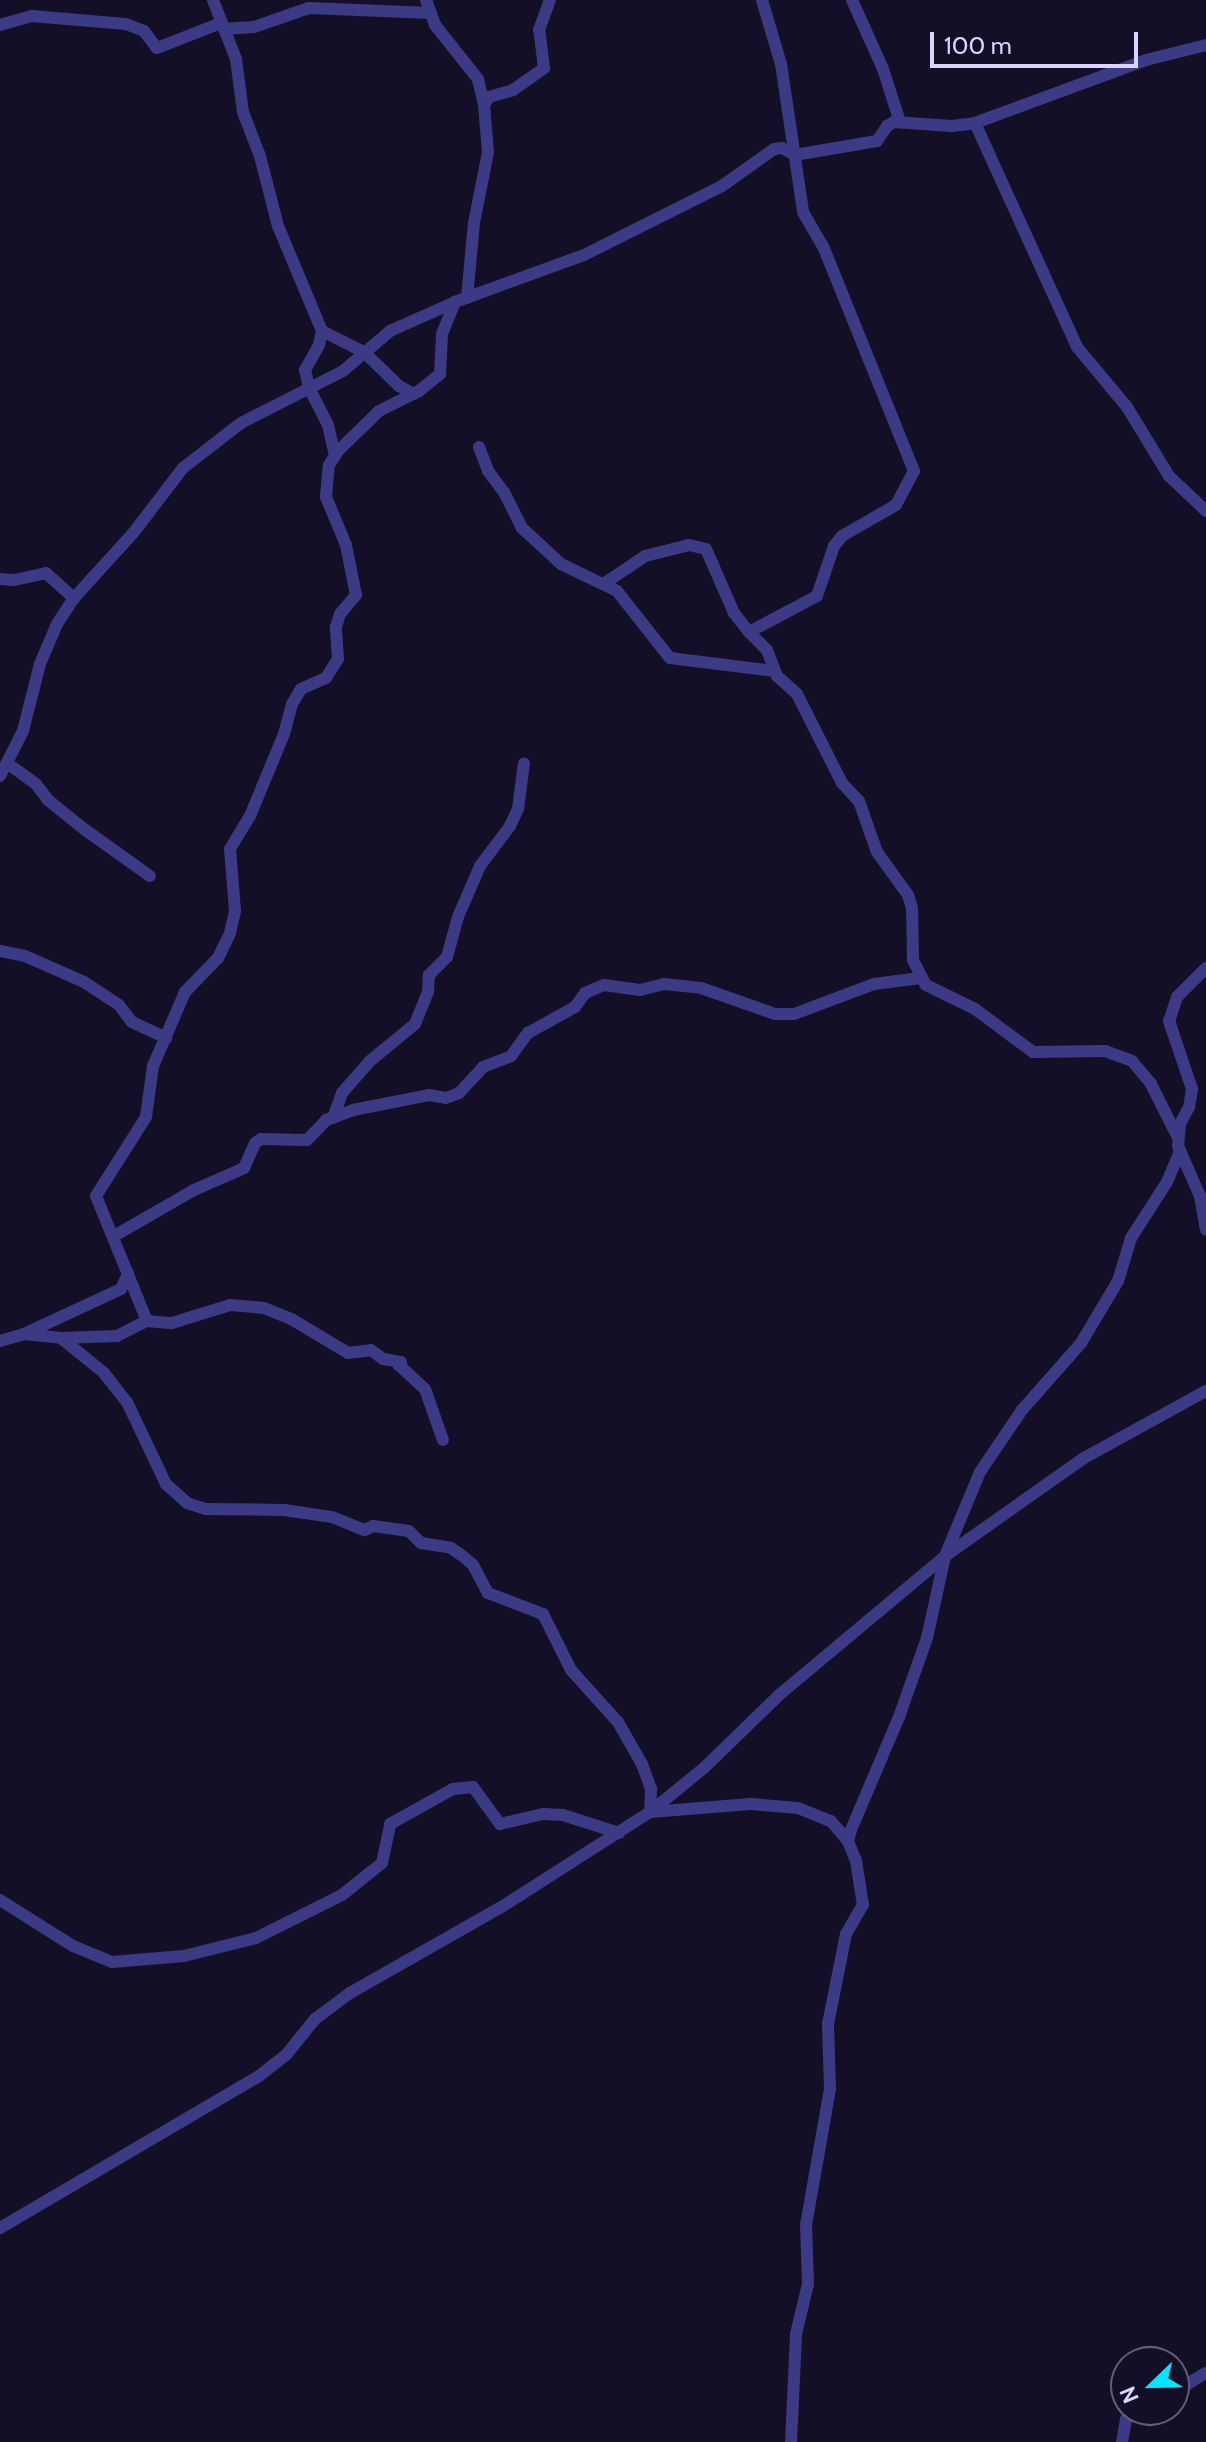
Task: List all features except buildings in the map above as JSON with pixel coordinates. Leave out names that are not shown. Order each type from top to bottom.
[{"type":"street","points":[[213,0],[236,59],[243,112],[260,156],[278,226],[322,331],[364,352],[399,386],[414,394]]},
{"type":"street","points":[[484,105],[489,97],[513,90],[544,68],[539,30],[550,0]]},
{"type":"street","points":[[749,632],[817,596],[834,546],[842,536],[896,505],[914,471],[823,246],[806,221],[781,64],[762,0]]},
{"type":"street","points":[[852,0],[883,69],[900,122]]},
{"type":"street","points":[[0,25],[32,16],[126,24],[144,31],[157,48],[222,26],[254,27],[309,8],[428,6],[435,25],[478,79],[484,105],[488,152],[461,300],[442,334],[440,374],[414,394],[379,411],[329,465],[326,497],[346,545],[356,595],[340,614],[336,627],[338,659],[326,678],[301,689],[292,704],[284,734],[256,802],[230,849],[235,911],[230,933],[218,958],[185,992],[153,1066],[146,1117],[96,1196],[147,1321]]},
{"type":"street","points":[[0,776],[23,731],[40,664],[52,635],[74,598],[134,532],[183,468],[206,447],[259,412],[343,371],[403,324],[584,255],[735,179],[774,149],[782,148],[795,155],[877,141],[887,126],[900,122],[952,126],[975,123],[1125,67],[1206,45]]},
{"type":"street","points":[[975,123],[1077,347],[1127,407],[1169,476],[1206,511]]},
{"type":"street","points":[[322,331],[305,370],[309,388],[328,425],[335,456]]},
{"type":"street","points":[[479,447],[488,471],[504,492],[522,528],[561,564],[617,591],[670,658],[775,671]]},
{"type":"street","points":[[605,583],[645,556],[689,545],[706,549],[734,613],[767,650],[775,671],[797,694],[842,783],[859,801],[877,852],[908,895],[912,908],[913,960],[926,985],[975,1009],[1033,1052],[1105,1051],[1132,1061],[1151,1084],[1177,1136],[1180,1151],[1200,1196],[1206,1229]]},
{"type":"street","points":[[0,579],[14,580],[46,573],[74,598]]},
{"type":"street","points":[[7,763],[36,784],[48,800],[96,839],[150,876]]},
{"type":"street","points":[[333,1118],[342,1093],[385,1046],[415,1024],[428,992],[429,975],[447,957],[458,917],[480,866],[518,809],[524,763]]},
{"type":"street","points":[[0,951],[25,956],[45,968],[84,982],[119,1005],[132,1022],[166,1038]]},
{"type":"street","points":[[1177,1136],[1189,1107],[1192,1089],[1169,1021],[1177,997],[1206,968]]},
{"type":"street","points":[[114,1236],[194,1190],[244,1168],[255,1143],[261,1139],[307,1140],[326,1120],[364,1107],[384,1106],[429,1095],[446,1098],[459,1093],[472,1083],[483,1067],[511,1056],[528,1033],[575,1007],[585,993],[604,985],[640,990],[664,984],[701,988],[775,1014],[794,1014],[874,984],[921,978]]},
{"type":"street","points":[[848,1841],[899,1717],[927,1638],[945,1556],[980,1472],[1022,1410],[1081,1343],[1118,1281],[1131,1238],[1167,1182],[1180,1151]]},
{"type":"street","points":[[0,1341],[24,1334],[121,1289],[128,1274]]},
{"type":"street","points":[[24,1334],[61,1338],[117,1336],[147,1321],[172,1323],[230,1305],[251,1306],[293,1320],[348,1353],[371,1350],[383,1359],[401,1362],[399,1365],[425,1389],[443,1440]]},
{"type":"street","points":[[61,1338],[119,1387],[166,1484],[187,1503],[205,1509],[284,1510],[332,1517],[365,1530],[373,1526],[409,1531],[421,1543],[451,1548],[460,1554],[473,1565],[488,1593],[543,1614],[571,1670],[618,1722],[642,1764],[651,1789],[650,1812]]},
{"type":"street","points":[[0,2228],[259,2076],[286,2055],[315,2019],[350,1993],[503,1906],[650,1812],[697,1775],[779,1695],[945,1556],[1084,1458],[1206,1391]]},
{"type":"street","points":[[0,1900],[73,1946],[112,1962],[184,1956],[256,1938],[342,1895],[382,1863],[390,1824],[453,1789],[473,1787],[500,1824],[543,1814],[563,1815],[619,1833]]},
{"type":"street","points":[[650,1812],[751,1804],[798,1808],[831,1821],[848,1841],[856,1861],[863,1905],[846,1934],[828,2024],[830,2089],[806,2225],[808,2284],[796,2334],[791,2442]]}]
